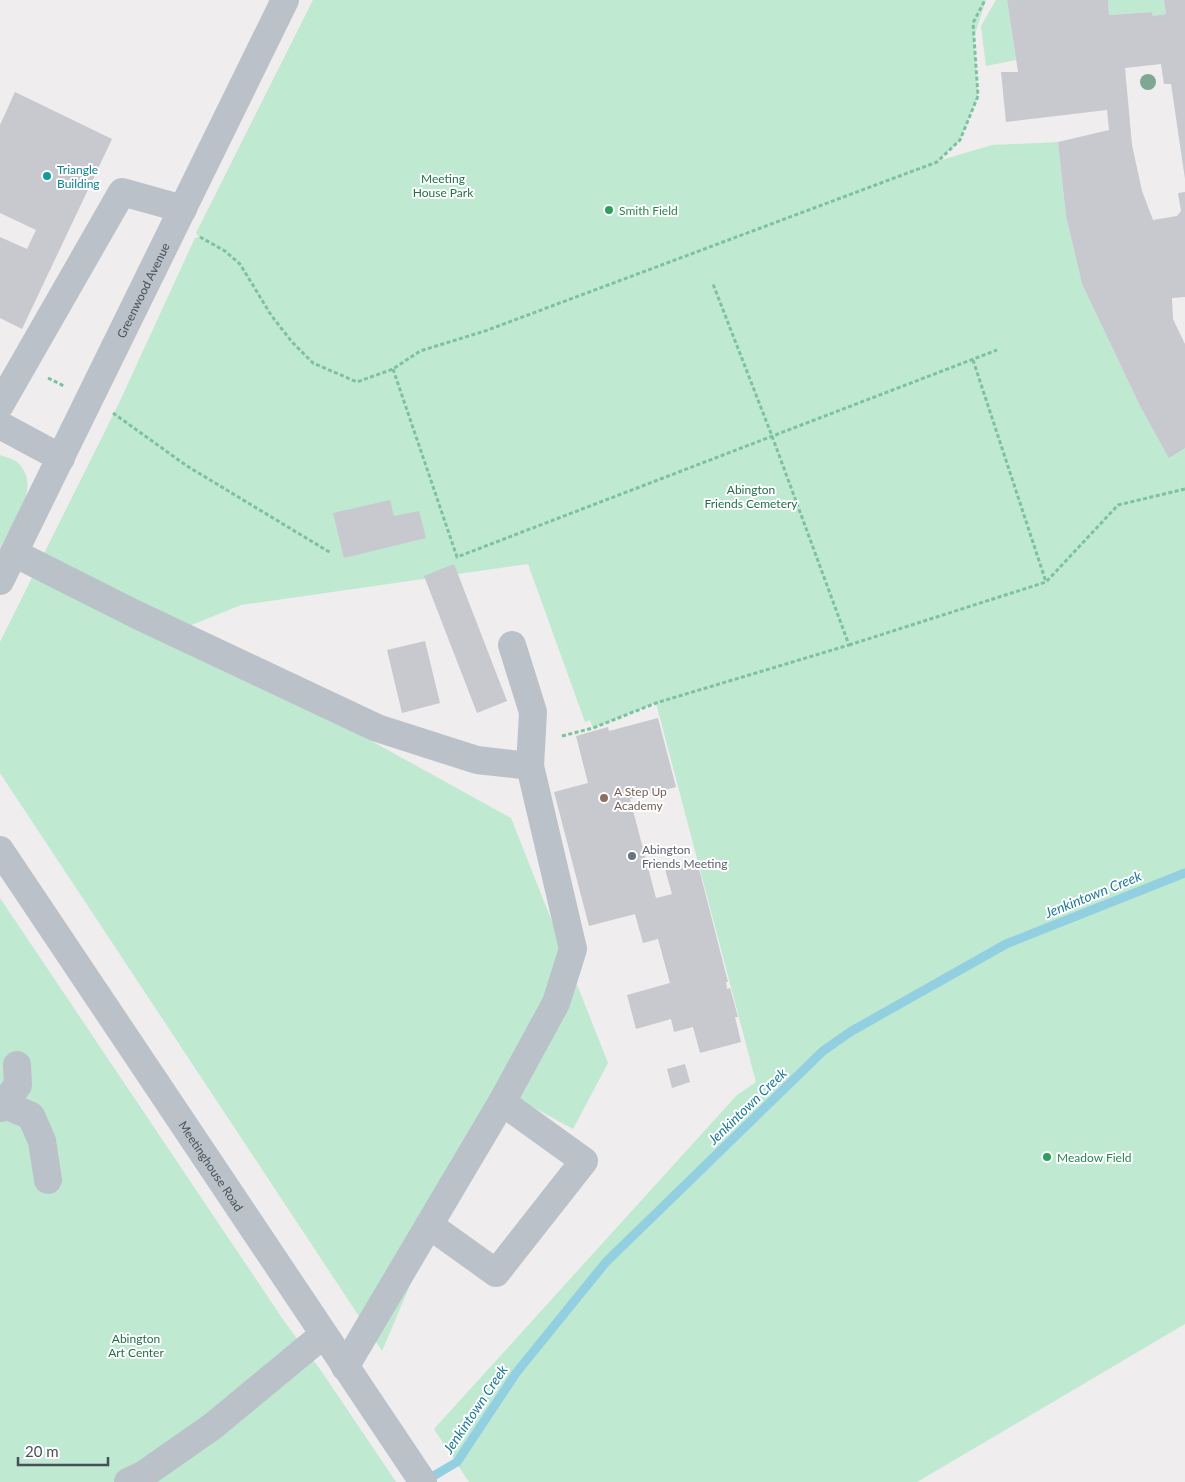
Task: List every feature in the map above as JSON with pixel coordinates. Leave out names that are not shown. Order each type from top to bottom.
[{"type":"street","name":"Greenwood Avenue","points":[[0,581],[61,458],[188,221],[285,0]]},
{"type":"street","points":[[0,406],[122,192],[188,221]]},
{"type":"street","points":[[0,425],[61,458]]},
{"type":"street","points":[[14,553],[135,614],[377,728],[477,760],[530,755]]},
{"type":"street","points":[[345,1367],[502,1102],[556,1003],[573,949],[530,755],[533,712],[512,645]]},
{"type":"street","name":"Meetinghouse Road","points":[[0,850],[423,1482]]},
{"type":"street","points":[[17,1065],[18,1085],[2,1106],[31,1116],[42,1141],[48,1180]]},
{"type":"street","points":[[429,1225],[496,1273],[584,1161],[502,1102]]},
{"type":"street","points":[[128,1482],[142,1475],[213,1426],[323,1335]]},
{"type":"path","points":[[188,221],[240,264],[271,316],[292,342],[313,363],[357,382],[392,369],[420,351],[494,327],[937,162],[960,140],[978,96],[973,23],[985,0]]},
{"type":"path","points":[[713,284],[772,436],[849,645]]},
{"type":"path","points":[[392,369],[457,556],[997,350]]},
{"type":"path","points":[[973,360],[1046,582]]},
{"type":"path","points":[[108,409],[187,466],[331,553]]},
{"type":"path","points":[[530,755],[656,703],[849,645],[1046,582],[1118,505],[1185,489]]},
{"type":"green space","points":[[313,0],[986,0],[974,37],[978,96],[960,140],[938,161],[992,145],[1058,142],[1066,216],[1082,284],[1141,408],[1169,457],[1185,448],[1185,1324],[917,1482],[469,1482],[434,1429],[737,1095],[756,1082],[656,703],[593,728],[590,720],[585,722],[528,564],[241,605],[174,632],[511,818],[608,1063],[573,1129],[507,1093],[443,1208],[382,1351],[0,773],[0,642],[119,403],[195,238],[199,237],[196,233]]},
{"type":"green space","points":[[996,0],[1007,0],[1016,60],[986,66],[981,26]]},
{"type":"green space","points":[[1108,0],[1164,0],[1166,14],[1153,16],[1152,12],[1109,15]]},
{"type":"green space","points":[[0,455],[18,463],[25,473],[27,483],[23,506],[0,548]]},
{"type":"green space","name":"Abington Art Center","points":[[0,898],[284,1321],[322,1372],[396,1482],[0,1482]]},
{"type":"building","points":[[1007,0],[1108,0],[1109,15],[1152,12],[1153,16],[1166,14],[1164,0],[1185,0],[1185,179],[1171,84],[1164,84],[1161,64],[1125,68],[1132,145],[1142,191],[1153,220],[1177,216],[1181,211],[1178,193],[1185,192],[1185,297],[1172,298],[1173,319],[1185,344],[1185,448],[1169,458],[1141,408],[1082,284],[1066,216],[1058,142],[1109,130],[1107,110],[1006,122],[1001,72],[1018,72]]},
{"type":"building","name":"Triangle Building","points":[[15,92],[112,139],[22,329],[0,318],[0,237],[27,249],[36,230],[0,213],[0,125]]},
{"type":"building","points":[[390,500],[394,516],[419,511],[426,538],[344,558],[333,513]]},
{"type":"building","points":[[454,564],[507,701],[477,713],[424,576]]},
{"type":"building","points":[[425,641],[440,703],[402,713],[387,650]]},
{"type":"building","points":[[658,718],[676,787],[630,799],[656,898],[672,894],[665,869],[697,861],[728,982],[726,982],[727,989],[730,988],[738,1017],[735,1017],[741,1042],[700,1053],[693,1027],[674,1032],[671,1019],[636,1029],[627,995],[670,983],[658,939],[643,943],[635,914],[589,926],[554,792],[588,783],[576,736],[608,727],[609,731]]},
{"type":"building","points":[[685,1064],[690,1082],[672,1088],[667,1069]]},
{"type":"waterway","name":"Jenkintown Creek","points":[[425,1481],[457,1462],[516,1373],[606,1262],[823,1051],[850,1032],[1006,944],[1185,873]]},
{"type":"place","name":"Triangle Building","points":[[47,176]]},
{"type":"place","name":"Smith Field","points":[[609,210]]},
{"type":"place","name":"A Step Up Academy","points":[[604,798]]},
{"type":"place","name":"Abington Friends Meeting","points":[[632,856]]},
{"type":"place","name":"Meadow Field","points":[[1047,1157]]},
{"type":"park label","name":"Meeting House Park","points":[[443,185]]},
{"type":"park label","name":"Abington Friends Cemetery","points":[[751,496]]}]
